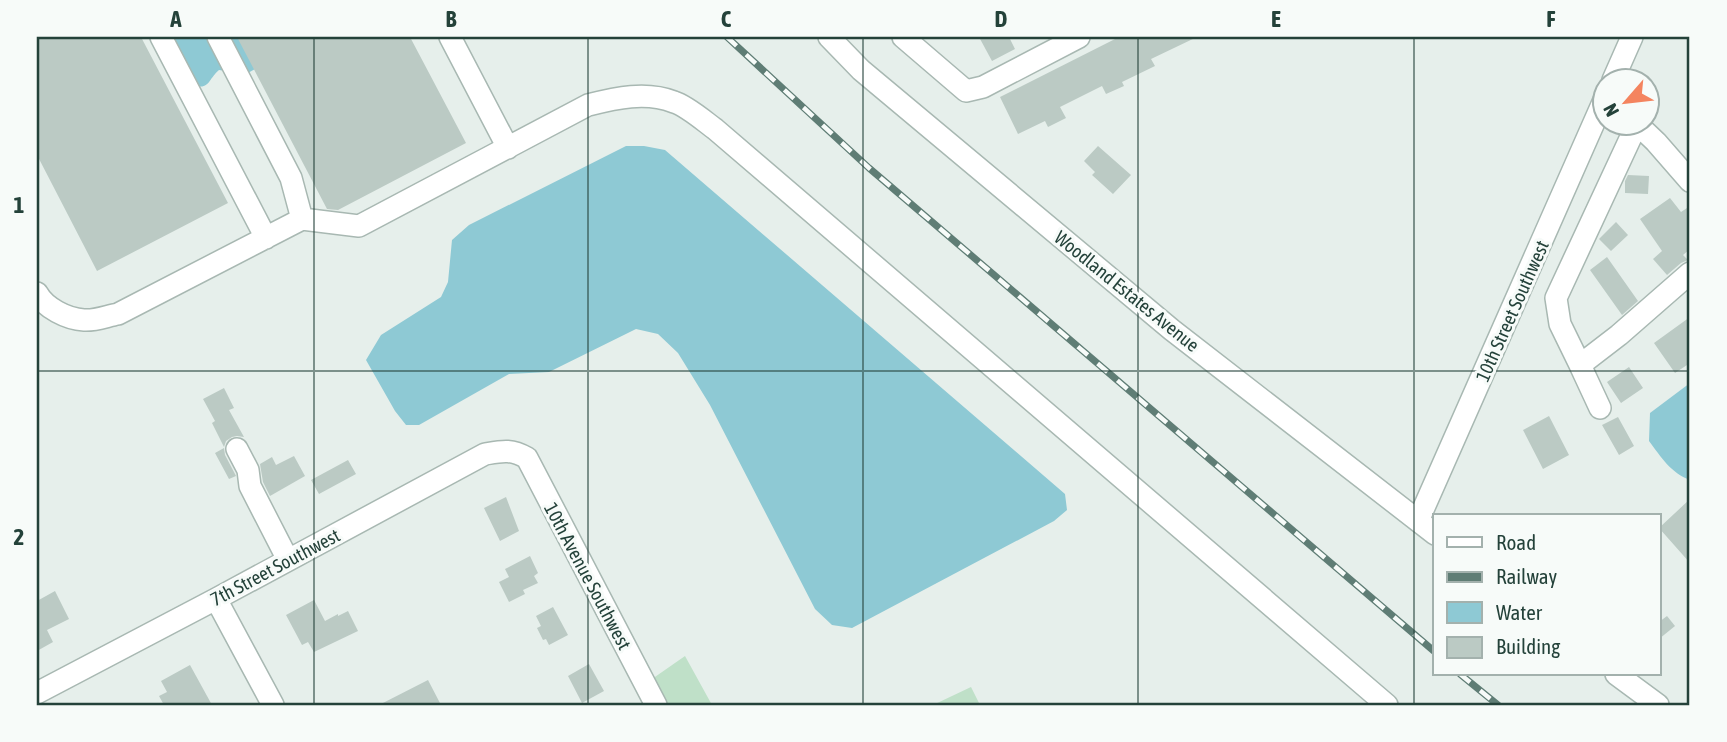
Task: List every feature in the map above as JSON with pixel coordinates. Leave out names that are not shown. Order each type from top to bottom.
[{"type":"street","points":[[161,37],[266,238]]},
{"type":"street","points":[[218,37],[291,178],[302,219]]},
{"type":"street","points":[[450,37],[508,148]]},
{"type":"street","name":"Woodland Estates Avenue","points":[[830,37],[860,70],[1172,330],[1426,527]]},
{"type":"street","points":[[904,37],[967,91],[983,87],[1079,37]]},
{"type":"street","points":[[1619,66],[1632,37]]},
{"type":"street","points":[[37,293],[42,302],[61,314],[85,320],[118,314],[302,219],[359,226],[588,105],[618,98],[651,96],[676,102],[715,129],[1387,705]]},
{"type":"street","name":"10th Street Southwest","points":[[1426,527],[1590,136]]},
{"type":"street","points":[[1600,408],[1560,324],[1556,298],[1630,136]]},
{"type":"street","points":[[1650,136],[1690,181]]},
{"type":"street","points":[[1580,365],[1690,273]]},
{"type":"street","points":[[237,449],[246,464],[250,486],[288,560]]},
{"type":"street","name":"7th Street Southwest","points":[[37,693],[485,454],[498,451],[515,452]]},
{"type":"street","name":"10th Avenue Southwest","points":[[515,452],[527,458],[656,705]]},
{"type":"street","points":[[216,599],[273,705]]},
{"type":"street","points":[[1619,676],[1658,705]]},
{"type":"green space","points":[[685,656],[712,705],[666,705],[652,679]]},
{"type":"green space","points":[[971,687],[980,705],[933,705]]},
{"type":"water","points":[[156,37],[303,37],[246,74],[219,70],[208,84],[197,87],[191,86]]},
{"type":"water","points":[[626,146],[665,150],[1065,494],[1067,510],[1054,521],[852,628],[832,625],[815,609],[710,405],[678,353],[658,334],[636,329],[549,372],[509,374],[419,425],[406,425],[366,360],[381,335],[441,297],[448,282],[452,240],[469,225]]},
{"type":"water","points":[[1690,383],[1690,480],[1672,469],[1649,441],[1650,413]]},
{"type":"building","points":[[37,37],[141,37],[228,203],[97,271],[37,155]]},
{"type":"building","points":[[237,37],[410,37],[466,143],[338,210],[327,209]]},
{"type":"building","points":[[979,37],[1009,37],[1015,49],[992,61]]},
{"type":"building","points":[[1119,37],[1197,37],[1151,59],[1155,66],[1122,82],[1124,86],[1106,94],[1102,86],[1060,107],[1066,118],[1048,127],[1045,121],[1018,134],[1000,97]]},
{"type":"building","points":[[1098,146],[1131,175],[1113,194],[1092,175],[1095,172],[1084,161]]},
{"type":"building","points":[[1628,175],[1649,176],[1648,194],[1625,193]]},
{"type":"building","points":[[1670,198],[1681,212],[1690,206],[1690,249],[1683,255],[1688,260],[1667,275],[1653,259],[1662,251],[1640,219]]},
{"type":"building","points":[[1616,222],[1628,235],[1611,251],[1599,239]]},
{"type":"building","points":[[1607,257],[1638,301],[1622,315],[1590,270]]},
{"type":"building","points":[[1690,317],[1690,363],[1675,373],[1654,343]]},
{"type":"building","points":[[1629,367],[1643,388],[1621,403],[1607,382]]},
{"type":"building","points":[[224,388],[234,408],[229,410],[244,437],[232,437],[226,441],[224,447],[212,423],[215,421],[203,399]]},
{"type":"building","points":[[1549,416],[1569,455],[1543,469],[1523,430]]},
{"type":"building","points":[[1618,417],[1634,446],[1619,455],[1602,425]]},
{"type":"building","points":[[224,448],[236,476],[229,479],[215,453]]},
{"type":"building","points":[[294,456],[305,476],[270,496],[263,482],[260,464],[272,457],[276,465]]},
{"type":"building","points":[[348,460],[356,474],[319,494],[311,480]]},
{"type":"building","points":[[506,497],[519,531],[500,541],[484,508]]},
{"type":"building","points":[[1690,499],[1690,563],[1660,529]]},
{"type":"building","points":[[530,556],[538,573],[534,576],[538,583],[523,590],[525,594],[509,602],[499,582],[509,577],[505,569]]},
{"type":"building","points":[[55,591],[69,619],[47,630],[53,642],[37,651],[37,601]]},
{"type":"building","points":[[314,600],[325,621],[348,611],[358,631],[314,652],[308,642],[302,645],[286,615]]},
{"type":"building","points":[[553,607],[568,635],[549,645],[537,628],[541,626],[536,616]]},
{"type":"building","points":[[1667,616],[1675,626],[1660,638],[1660,621]]},
{"type":"building","points":[[589,664],[604,691],[582,703],[568,676]]},
{"type":"building","points":[[190,665],[212,705],[164,705],[159,696],[167,692],[161,681]]},
{"type":"building","points":[[428,680],[441,705],[379,705]]},
{"type":"railway","points":[[727,37],[869,168],[1433,650]]},
{"type":"railway","points":[[1462,676],[1498,705]]}]
